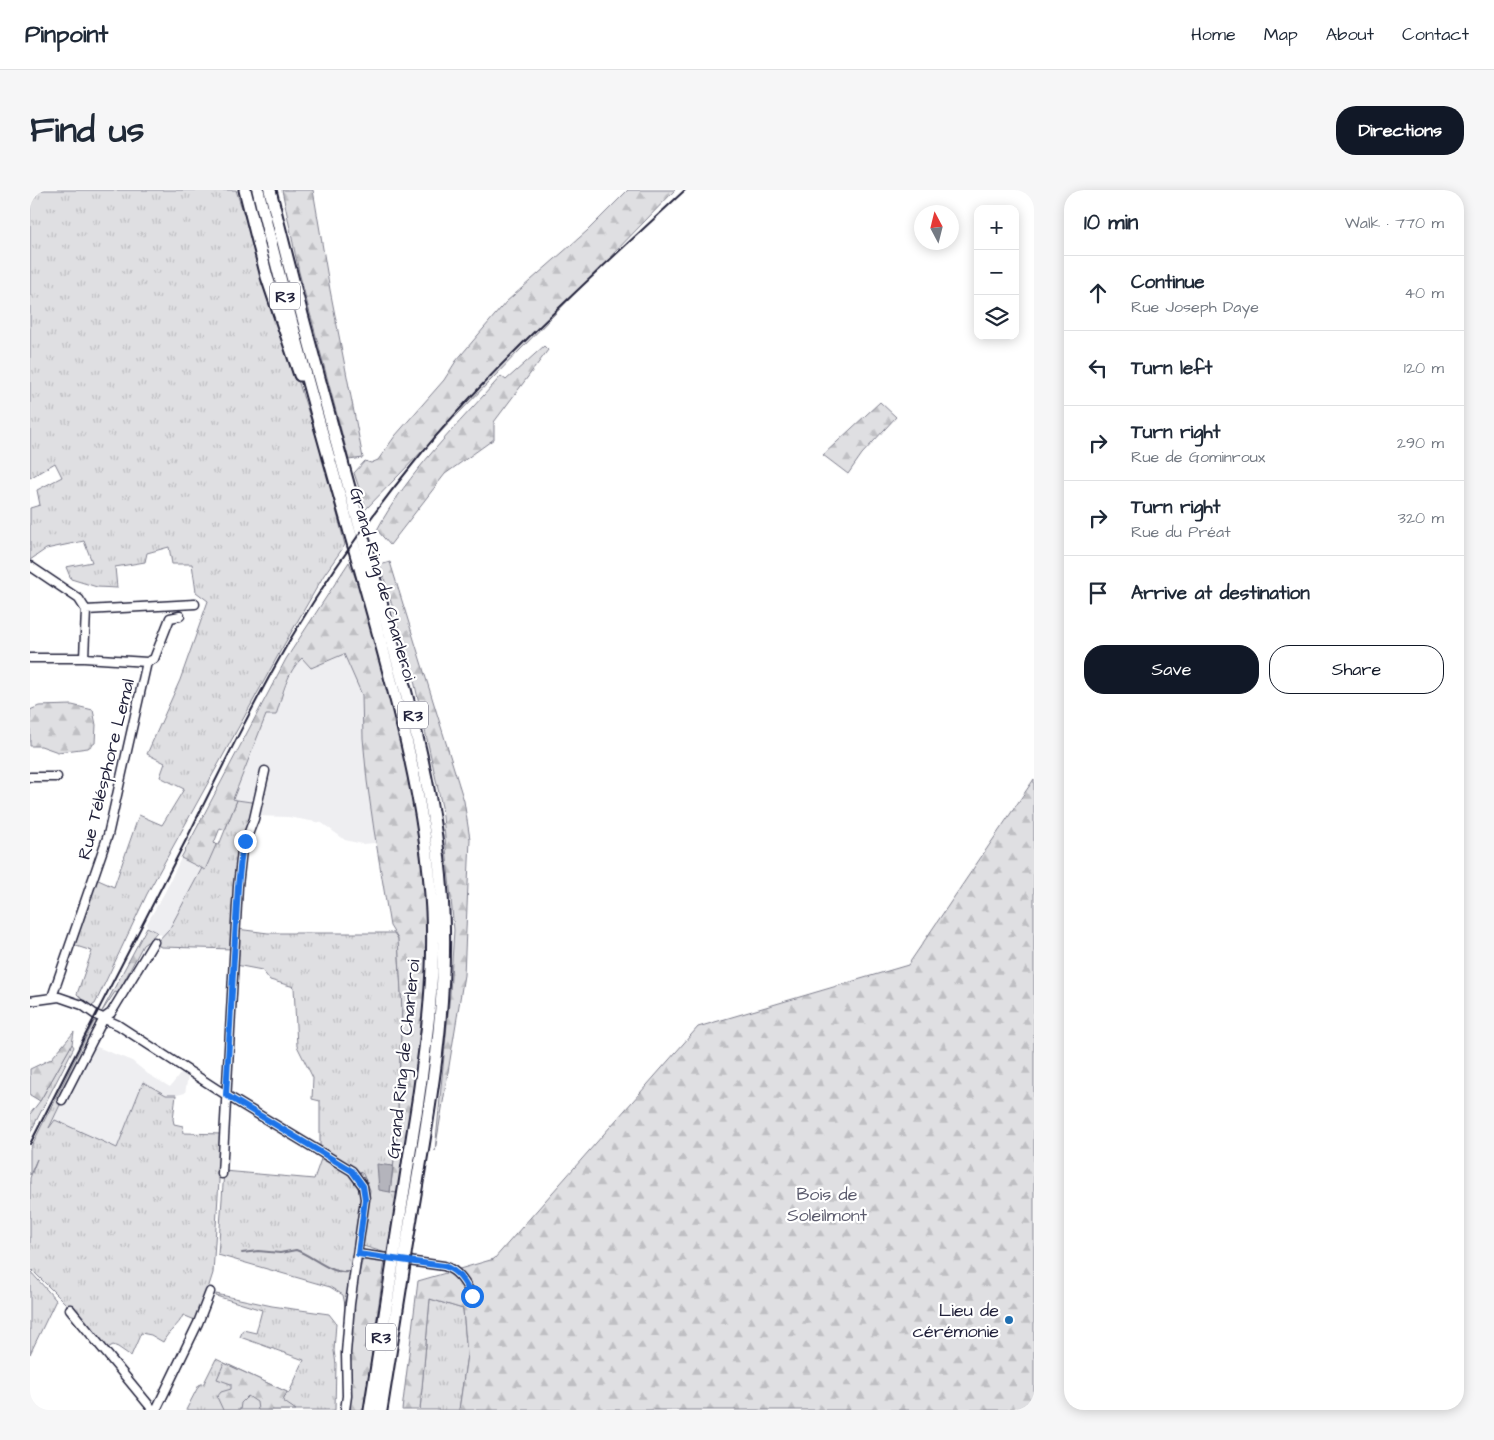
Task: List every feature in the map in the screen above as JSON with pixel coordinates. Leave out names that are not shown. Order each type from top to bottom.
[{"type":"highway","points":[[245,190],[256,239],[276,308],[303,386],[314,401]]},
{"type":"highway","name":"Grand Ring de Charleroi","points":[[258,190],[314,401],[401,714],[419,794],[429,875],[432,913],[431,994],[381,1410]]},
{"type":"highway","name":"Grand Ring de Charleroi","points":[[270,190],[302,316],[412,713],[427,777],[436,832],[443,913],[442,994],[433,1076],[370,1410]]},
{"type":"street","points":[[30,566],[79,599],[86,610],[84,658]]},
{"type":"street","points":[[86,610],[195,604]]},
{"type":"street","name":"Rue Télésphore Lemal","points":[[52,997],[108,836],[147,662],[154,659],[170,618],[180,616]]},
{"type":"street","points":[[30,658],[84,658],[147,662]]},
{"type":"street","points":[[222,1174],[238,886],[242,850],[254,819],[266,771]]},
{"type":"street","points":[[30,776],[57,778]]},
{"type":"street","points":[[62,1100],[104,1018],[111,1013],[154,942]]},
{"type":"street","points":[[30,1001],[52,997],[82,1005],[96,1015],[118,1025],[226,1095],[352,1171],[363,1186],[365,1199],[350,1304],[346,1353],[347,1396],[345,1410]]},
{"type":"street","points":[[358,1254],[444,1266],[453,1269],[463,1280],[472,1296]]},
{"type":"street","points":[[70,1309],[154,1410],[198,1323],[210,1292]]},
{"type":"shaded area","points":[[344,654],[362,695],[363,738],[376,843],[362,844],[345,840],[322,823],[288,817],[257,816],[258,803],[233,800],[266,715],[276,715],[292,670],[298,662],[302,658],[332,660]]},
{"type":"shaded area","points":[[181,858],[202,868],[170,928],[163,936],[146,925],[165,892]]},
{"type":"shaded area","points":[[92,1045],[132,1061],[148,1074],[170,1087],[185,1068],[189,1071],[185,1093],[173,1096],[166,1095],[143,1082],[117,1148],[52,1119]]},
{"type":"shaded area","points":[[377,1164],[393,1166],[390,1192],[379,1190]]},
{"type":"green space","points":[[30,190],[236,190],[322,454],[345,545],[324,575],[281,650],[147,894],[95,1004],[89,1007],[77,994],[92,951],[70,944],[96,879],[114,887],[139,815],[162,825],[184,789],[160,777],[165,763],[147,754],[180,680],[208,601],[196,592],[192,564],[172,564],[169,547],[147,553],[145,562],[115,567],[117,588],[97,587],[71,579],[66,567],[92,562],[84,541],[46,549],[30,560],[30,508],[40,505],[37,490],[62,477],[55,463],[30,478]]},
{"type":"green space","points":[[282,190],[313,190],[330,290],[363,458],[349,460],[299,272]]},
{"type":"green space","points":[[628,190],[675,190],[366,509],[354,473],[365,461],[371,463],[378,460],[395,436],[444,380],[456,361],[506,302],[587,231]]},
{"type":"green space","points":[[544,346],[548,350],[494,422],[494,439],[445,474],[390,545],[377,530],[389,509],[418,469],[501,376],[506,380]]},
{"type":"green space","points":[[880,402],[896,417],[862,454],[848,474],[823,455]]},
{"type":"green space","points":[[349,562],[364,599],[419,794],[429,904],[425,1021],[398,1193],[390,1192],[397,1138],[402,1009],[398,939],[390,926],[374,830],[363,738],[362,695],[344,654],[311,668],[302,658],[297,663],[292,670],[276,715],[266,715],[233,799],[237,800],[225,830],[220,828],[214,843],[216,845],[205,870],[181,858],[286,659]]},
{"type":"green space","points":[[390,562],[464,801],[470,839],[464,975],[435,1151],[454,930],[442,807],[413,676],[380,565]]},
{"type":"green space","points":[[72,705],[93,710],[96,725],[95,743],[88,748],[58,752],[41,746],[30,746],[30,710],[39,706]]},
{"type":"green space","name":"Bois de Soleilmont","points":[[1034,779],[1034,1410],[459,1410],[467,1355],[463,1309],[430,1299],[420,1410],[402,1410],[418,1281],[494,1259],[698,1027],[908,965]]},
{"type":"green space","points":[[237,800],[258,803],[240,854],[233,949],[161,947],[155,944],[170,928],[202,868],[205,869],[215,844],[219,845]]},
{"type":"green space","points":[[147,927],[157,932],[143,945],[118,993],[115,992],[101,1013]]},
{"type":"green space","points":[[237,929],[268,933],[394,933],[398,938],[402,1009],[397,1138],[390,1192],[398,1193],[390,1252],[386,1253],[363,1246],[370,1190],[363,1174],[320,1147],[320,1101],[312,1099],[313,1078],[297,1046],[294,987],[270,980],[262,970],[236,965]]},
{"type":"green space","points":[[94,1021],[99,1023],[49,1128],[55,1120],[117,1148],[143,1082],[166,1095],[176,1095],[174,1124],[183,1126],[184,1133],[222,1134],[213,1273],[206,1295],[195,1320],[183,1315],[163,1342],[151,1335],[141,1333],[131,1356],[113,1345],[104,1350],[80,1318],[30,1268],[30,1178],[37,1159],[30,1175],[30,1149]]},
{"type":"green space","points":[[74,1032],[72,1044],[40,1101],[30,1095],[30,1069],[51,1059]]},
{"type":"green space","points":[[72,1044],[74,1047],[30,1133],[30,1114],[40,1101]]},
{"type":"green space","points":[[322,1156],[345,1171],[355,1181],[362,1207],[346,1310],[343,1295],[330,1287],[218,1255],[224,1171],[314,1179]]},
{"type":"green space","points":[[364,1255],[385,1260],[364,1410],[348,1410],[353,1312],[355,1293]]},
{"type":"green space","points":[[30,1271],[56,1300],[30,1354]]},
{"type":"green space","points":[[216,1294],[272,1306],[329,1314],[336,1323],[334,1351],[336,1364],[335,1410],[186,1410],[199,1385],[204,1383],[216,1359],[289,1393],[304,1360],[240,1337],[243,1330],[256,1333],[262,1310],[216,1296]]},
{"type":"green space","points":[[430,1299],[463,1309],[467,1355],[459,1410],[420,1410]]},
{"type":"green space","points":[[224,1363],[287,1392],[283,1401],[296,1410],[258,1410],[257,1402],[248,1396],[241,1403],[240,1410],[223,1410],[217,1397],[221,1392],[231,1389],[231,1384],[217,1379]]},
{"type":"waterway","points":[[242,1253],[258,1251],[280,1253],[296,1250],[334,1270],[347,1272]]},
{"type":"railway","points":[[30,1144],[264,687],[291,638],[348,549],[412,465],[476,392],[579,289],[685,190]]},
{"type":"place","name":"Lieu de cérémonie","points":[[1009,1320]]},
{"type":"route","points":[[245,841],[242,850],[238,886],[226,1095],[352,1171],[363,1186],[365,1199],[358,1254],[444,1266],[453,1269],[463,1280],[472,1296]]}]
